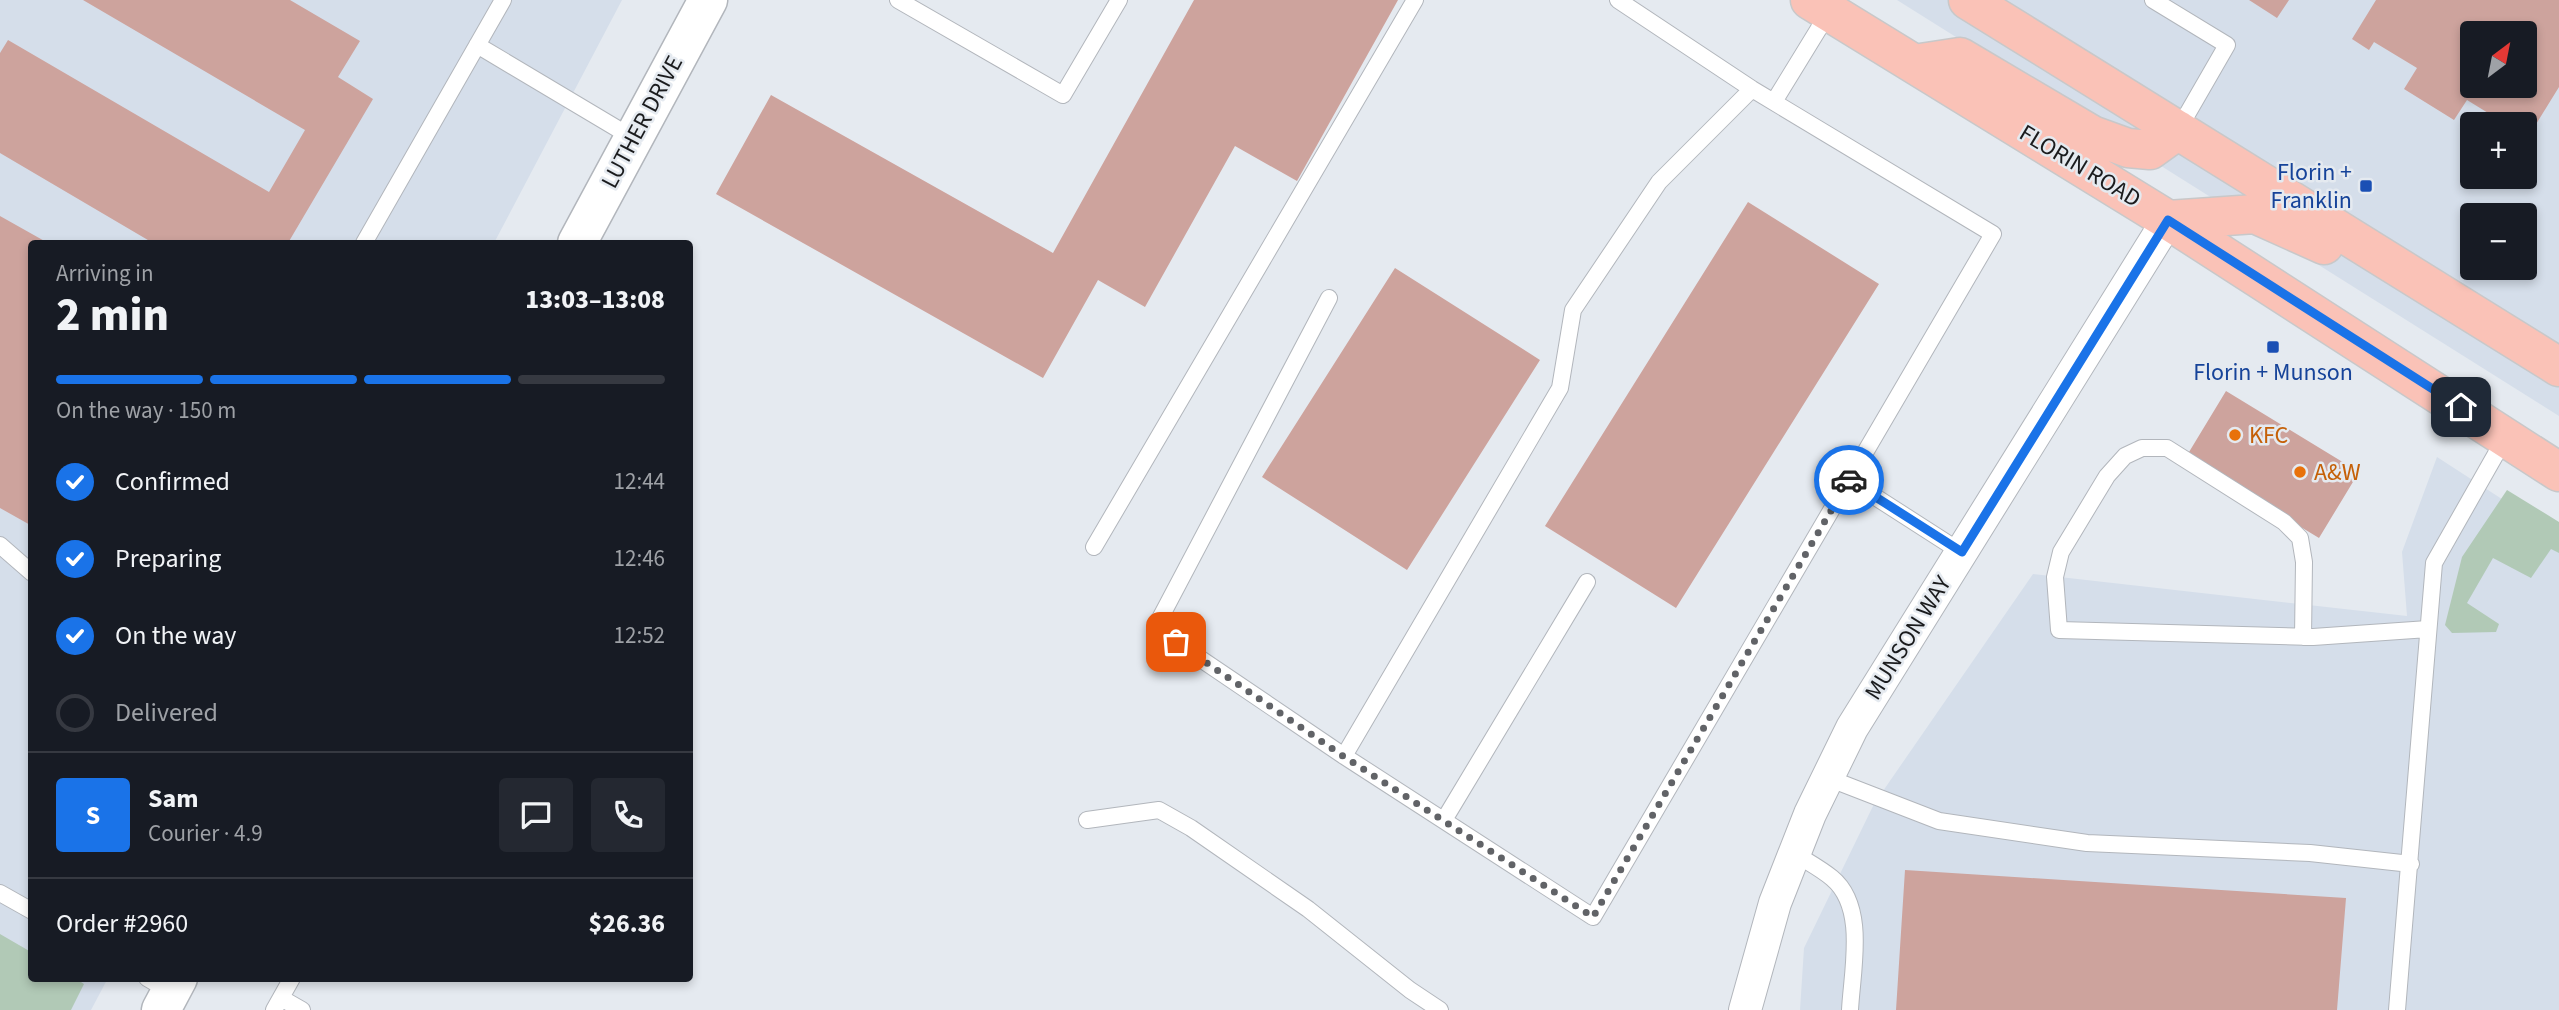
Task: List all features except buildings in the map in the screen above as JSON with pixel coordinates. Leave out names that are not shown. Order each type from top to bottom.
[{"type":"main road","points":[[1968,0],[2559,367]]},
{"type":"main road","name":"FLORIN ROAD","points":[[1819,6],[2168,220],[2559,472]]},
{"type":"main road","points":[[1914,64],[1960,57],[2092,135],[2128,148],[2150,150],[2178,130]]},
{"type":"main road","points":[[2168,220],[2255,214],[2467,309]]},
{"type":"street","name":"LUTHER DRIVE","points":[[579,240],[708,0]]},
{"type":"street","name":"MUNSON WAY","points":[[1745,1010],[1775,903],[1794,853],[1852,728],[2168,220]]},
{"type":"lane","points":[[365,240],[503,0]]},
{"type":"lane","points":[[898,0],[1063,95],[1119,0]]},
{"type":"lane","points":[[1094,548],[1415,0]]},
{"type":"lane","points":[[1329,298],[1155,628],[1343,756],[1593,917],[1993,234],[1775,100],[1752,89],[1618,0]]},
{"type":"lane","points":[[2153,0],[2227,45],[2178,130]]},
{"type":"lane","points":[[1775,100],[1819,6]]},
{"type":"lane","points":[[477,45],[633,138]]},
{"type":"lane","points":[[1343,756],[1560,388],[1573,310],[1659,182],[1752,89]]},
{"type":"lane","points":[[2398,1010],[2434,563],[2506,436]]},
{"type":"lane","points":[[2303,637],[2304,562],[2300,538],[2284,522],[2167,448],[2142,448],[2125,456],[2107,477],[2061,552],[2055,577],[2059,630],[2303,637],[2428,629]]},
{"type":"lane","points":[[1849,480],[1962,552]]},
{"type":"lane","points":[[0,545],[28,570]]},
{"type":"lane","points":[[1444,820],[1587,582]]},
{"type":"lane","points":[[1828,778],[1939,821],[2087,843],[2310,853],[2411,864]]},
{"type":"lane","points":[[1087,820],[1159,810],[1192,828],[1308,909],[1410,990],[1440,1010]]},
{"type":"lane","points":[[1794,853],[1833,879],[1848,901],[1854,919],[1850,1010]]},
{"type":"lane","points":[[0,892],[28,909]]},
{"type":"lane","points":[[290,982],[278,1004],[302,1010]]},
{"type":"shaded area","points":[[0,0],[622,0],[496,240],[28,240],[28,982],[106,982],[91,1010],[0,1010]]},
{"type":"shaded area","points":[[1897,0],[2559,0],[2559,416]]},
{"type":"shaded area","points":[[2437,457],[2559,536],[2559,1010],[1800,1010],[1804,948],[1874,804],[2033,574],[2407,616],[2402,552]]},
{"type":"green space","points":[[2507,490],[2559,522],[2559,553],[2551,549],[2531,578],[2493,558],[2467,603],[2499,624],[2496,632],[2452,633],[2445,625],[2462,557]]},
{"type":"green space","points":[[0,934],[28,950],[28,982],[84,984],[71,1010],[0,1010]]},
{"type":"way so far","points":[[1176,642],[1343,756],[1593,917],[1849,480]]},
{"type":"place","name":"Florin + Franklin","points":[[2366,186]]},
{"type":"place","name":"Florin + Munson","points":[[2273,347]]},
{"type":"place","name":"KFC","points":[[2235,435]]},
{"type":"place","name":"A&W","points":[[2300,472]]},
{"type":"route","points":[[1849,480],[1962,552],[2168,220],[2461,407]]}]
